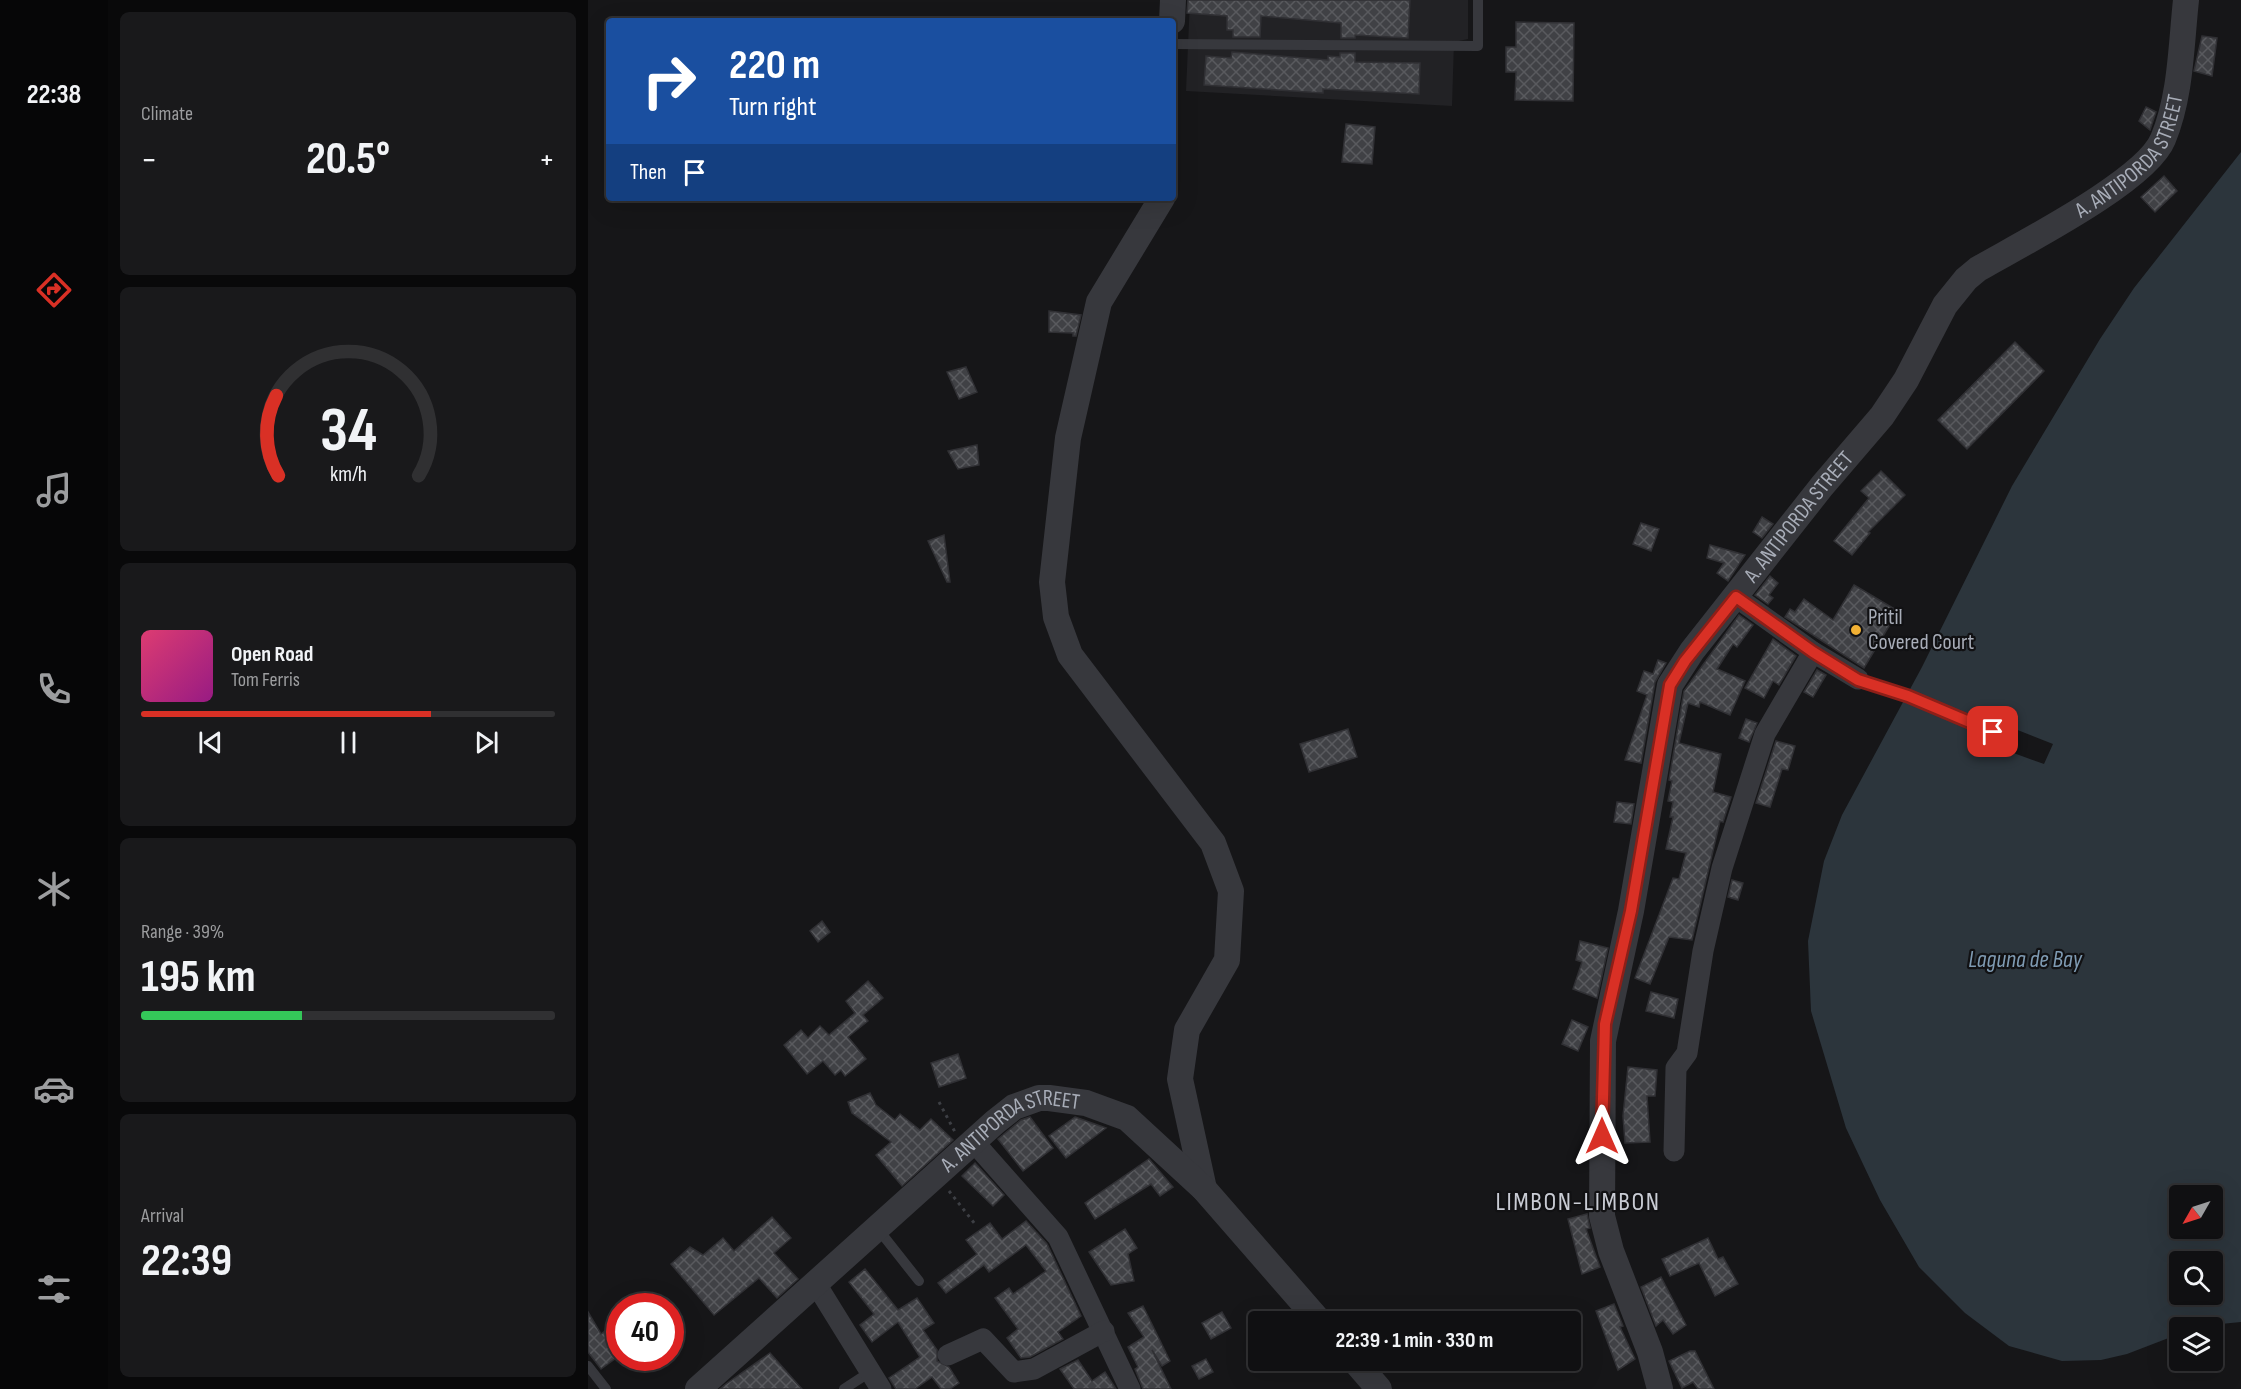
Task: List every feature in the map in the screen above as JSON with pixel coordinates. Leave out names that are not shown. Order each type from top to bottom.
[{"type":"street","points":[[1172,18],[1173,0]]},
{"type":"street","name":"A. ANTIPORDA STREET","points":[[1660,1389],[1650,1352],[1611,1251],[1602,1216],[1602,1041],[1631,911],[1670,685],[1685,661],[1835,469],[1892,402],[1945,305],[1966,279],[1978,269],[2122,183],[2156,152],[2172,115],[2186,0]]},
{"type":"street","points":[[1160,201],[1099,302],[1068,438],[1052,582],[1056,616],[1070,655],[1213,843],[1231,891],[1227,960],[1187,1030],[1180,1078],[1204,1190]]},
{"type":"street","points":[[1736,597],[1813,652],[1858,680]]},
{"type":"street","points":[[1674,1151],[1676,1068],[1687,1053],[1715,893],[1764,734],[1813,652]]},
{"type":"street","name":"A. ANTIPORDA STREET","points":[[698,1389],[878,1229],[969,1144],[1014,1107],[1032,1100],[1049,1098],[1086,1103],[1127,1118],[1204,1190],[1310,1311]]},
{"type":"street","points":[[969,1144],[1058,1237],[1130,1389]]},
{"type":"street","points":[[816,1284],[875,1381]]},
{"type":"street","points":[[948,1355],[983,1340],[1014,1372],[1034,1369],[1104,1331]]},
{"type":"street","points":[[1363,1371],[1379,1389]]},
{"type":"lane","points":[[1176,44],[1478,46],[1478,0]]},
{"type":"lane","points":[[1858,680],[1908,696],[1993,732]]},
{"type":"lane","points":[[878,1229],[919,1281]]},
{"type":"lane","points":[[588,1366],[606,1389]]},
{"type":"lane","points":[[844,1389],[875,1381]]},
{"type":"path","points":[[939,1102],[969,1144]]},
{"type":"path","points":[[936,1175],[975,1224]]},
{"type":"shaded area","points":[[1190,0],[1468,0],[1468,39],[1454,42],[1452,106],[1186,91]]},
{"type":"water","name":"Laguna de Bay","points":[[2241,152],[2241,1322],[2223,1324],[2223,1317],[2169,1317],[2169,1338],[2127,1354],[2101,1360],[2062,1361],[2009,1346],[1965,1313],[1919,1267],[1880,1200],[1846,1128],[1811,1011],[1808,941],[1824,861],[1842,815],[1922,667],[2012,486],[2100,339],[2134,288]]},
{"type":"pier","points":[[1907,691],[2012,734],[2015,729],[2053,744],[2044,764],[2008,751],[2010,744],[1903,699]]},
{"type":"building","points":[[1188,0],[1410,0],[1408,38],[1355,35],[1355,38],[1341,38],[1341,23],[1261,16],[1260,37],[1233,37],[1233,30],[1227,30],[1227,16],[1187,13]]},
{"type":"building","points":[[1516,22],[1574,23],[1573,101],[1515,100],[1516,72],[1506,72],[1506,47],[1516,47]]},
{"type":"building","points":[[2202,36],[2217,38],[2212,76],[2194,71]]},
{"type":"building","points":[[1232,52],[1328,60],[1328,56],[1340,57],[1340,53],[1355,53],[1355,62],[1420,63],[1419,94],[1323,89],[1323,93],[1204,85],[1206,56],[1231,58]]},
{"type":"building","points":[[2146,107],[2156,112],[2150,130],[2139,121]]},
{"type":"building","points":[[1346,124],[1375,127],[1372,164],[1342,162]]},
{"type":"building","points":[[2164,176],[2177,191],[2155,212],[2141,197]]},
{"type":"building","points":[[1049,311],[1081,315],[1076,336],[1073,336],[1073,333],[1049,332]]},
{"type":"building","points":[[2015,342],[2044,371],[1967,449],[1938,420]]},
{"type":"building","points":[[966,367],[977,392],[959,399],[947,372]]},
{"type":"building","points":[[977,445],[979,465],[958,469],[948,451]]},
{"type":"building","points":[[1881,471],[1905,495],[1868,532],[1870,533],[1852,555],[1834,541],[1869,498],[1861,491]]},
{"type":"building","points":[[1762,517],[1773,524],[1762,538],[1753,532]]},
{"type":"building","points":[[1641,523],[1659,529],[1651,551],[1633,544]]},
{"type":"building","points":[[944,535],[950,582],[947,582],[928,541]]},
{"type":"building","points":[[1710,545],[1745,555],[1728,581],[1717,573],[1724,563],[1707,558]]},
{"type":"building","points":[[1770,576],[1778,583],[1769,595],[1773,598],[1768,604],[1755,595]]},
{"type":"building","name":"Pritil Covered Court","points":[[1854,585],[1898,611],[1864,668],[1785,617],[1790,609],[1795,612],[1804,599],[1833,620]]},
{"type":"building","points":[[1739,615],[1753,625],[1737,647],[1733,644],[1717,669],[1745,681],[1730,715],[1700,702],[1699,707],[1688,703],[1679,743],[1721,754],[1713,792],[1731,797],[1723,822],[1720,821],[1692,940],[1669,937],[1650,984],[1635,978],[1673,878],[1679,879],[1686,853],[1666,849],[1673,817],[1670,817],[1673,802],[1668,801],[1672,781],[1669,780],[1684,691]]},
{"type":"building","points":[[1773,639],[1796,656],[1779,685],[1773,681],[1764,698],[1745,688]]},
{"type":"building","points":[[1658,660],[1666,663],[1655,682],[1641,763],[1625,760],[1647,695],[1637,691],[1644,671],[1653,674]]},
{"type":"building","points":[[1817,670],[1826,675],[1813,697],[1804,692]]},
{"type":"building","points":[[1746,719],[1757,723],[1749,742],[1739,738]]},
{"type":"building","points":[[1999,728],[2012,733],[2006,747],[1990,740],[2000,735]]},
{"type":"building","points":[[1348,729],[1357,757],[1309,772],[1300,744]]},
{"type":"building","points":[[1776,741],[1795,746],[1788,770],[1782,769],[1770,807],[1756,803]]},
{"type":"building","points":[[1617,802],[1634,804],[1631,824],[1614,822]]},
{"type":"building","points":[[1732,880],[1743,883],[1738,900],[1728,897]]},
{"type":"building","points":[[822,921],[830,932],[818,942],[810,931]]},
{"type":"building","points":[[1580,941],[1608,948],[1597,998],[1573,989],[1582,962],[1576,960]]},
{"type":"building","points":[[868,981],[883,998],[863,1015],[868,1021],[848,1037],[866,1059],[845,1076],[841,1070],[835,1075],[823,1061],[807,1074],[784,1045],[801,1030],[808,1038],[820,1026],[829,1035],[855,1013],[846,1001]]},
{"type":"building","points":[[1651,992],[1678,999],[1674,1018],[1646,1011]]},
{"type":"building","points":[[1572,1020],[1588,1027],[1578,1051],[1562,1044]]},
{"type":"building","points":[[958,1054],[966,1078],[939,1087],[931,1063]]},
{"type":"building","points":[[1628,1067],[1657,1070],[1655,1096],[1647,1096],[1650,1142],[1625,1143],[1623,1116]]},
{"type":"building","points":[[870,1093],[876,1105],[895,1120],[900,1114],[920,1130],[931,1119],[953,1140],[902,1186],[876,1155],[891,1142],[852,1113],[848,1102]]},
{"type":"building","points":[[1030,1117],[1053,1148],[1023,1171],[998,1139],[1021,1120]]},
{"type":"building","points":[[1075,1117],[1106,1128],[1066,1158],[1049,1136]]},
{"type":"building","points":[[1149,1159],[1173,1187],[1160,1196],[1151,1184],[1095,1219],[1085,1203]]},
{"type":"building","points":[[975,1163],[1004,1195],[993,1206],[962,1176]]},
{"type":"building","points":[[1587,1214],[1590,1228],[1586,1229],[1600,1267],[1582,1274],[1568,1219]]},
{"type":"building","points":[[772,1217],[791,1238],[774,1253],[798,1279],[777,1298],[759,1278],[714,1315],[671,1264],[690,1247],[703,1255],[723,1238],[734,1251]]},
{"type":"building","points":[[1026,1221],[1047,1244],[1081,1316],[1058,1332],[1063,1339],[1030,1357],[1021,1358],[1007,1338],[1018,1329],[995,1298],[1009,1288],[1013,1294],[1046,1271],[1026,1245],[989,1272],[984,1265],[946,1293],[938,1283],[977,1254],[966,1240],[990,1223],[1002,1239]]},
{"type":"building","points":[[1125,1229],[1137,1248],[1128,1254],[1134,1281],[1111,1285],[1089,1252]]},
{"type":"building","points":[[1708,1238],[1718,1259],[1723,1257],[1738,1284],[1715,1296],[1699,1263],[1670,1276],[1662,1259]]},
{"type":"building","points":[[865,1269],[898,1310],[917,1298],[934,1323],[923,1330],[937,1350],[937,1361],[949,1367],[959,1383],[950,1389],[941,1389],[932,1377],[915,1389],[896,1389],[889,1378],[920,1357],[898,1322],[872,1342],[860,1325],[874,1314],[849,1282]]},
{"type":"building","points":[[1661,1277],[1686,1325],[1673,1334],[1663,1320],[1656,1326],[1641,1287]]},
{"type":"building","points":[[1614,1304],[1623,1326],[1620,1327],[1635,1359],[1618,1370],[1596,1311]]},
{"type":"building","points":[[1143,1306],[1170,1361],[1162,1366],[1152,1350],[1171,1389],[1143,1389],[1135,1369],[1138,1367],[1128,1347],[1144,1337],[1128,1313]]},
{"type":"building","points":[[588,1312],[601,1334],[606,1330],[606,1365],[601,1369],[588,1352]]},
{"type":"building","points":[[1222,1312],[1231,1328],[1211,1339],[1202,1323]]},
{"type":"building","points":[[1695,1351],[1714,1389],[1698,1389],[1693,1382],[1682,1388],[1669,1361]]},
{"type":"building","points":[[770,1353],[802,1389],[720,1389],[726,1384]]},
{"type":"building","points":[[1206,1359],[1213,1372],[1199,1379],[1192,1366]]},
{"type":"building","points":[[1078,1360],[1092,1381],[1105,1372],[1116,1389],[1074,1389],[1060,1369]]},
{"type":"place","name":"Pritil Covered Court","points":[[1856,630]]},
{"type":"district","name":"LIMBON-LIMBON","points":[[1578,1202]]},
{"type":"route","points":[[1602,1136],[1602,1041],[1631,911],[1670,685],[1685,661],[1736,597],[1813,652],[1858,680],[1908,696],[1993,732]]}]
